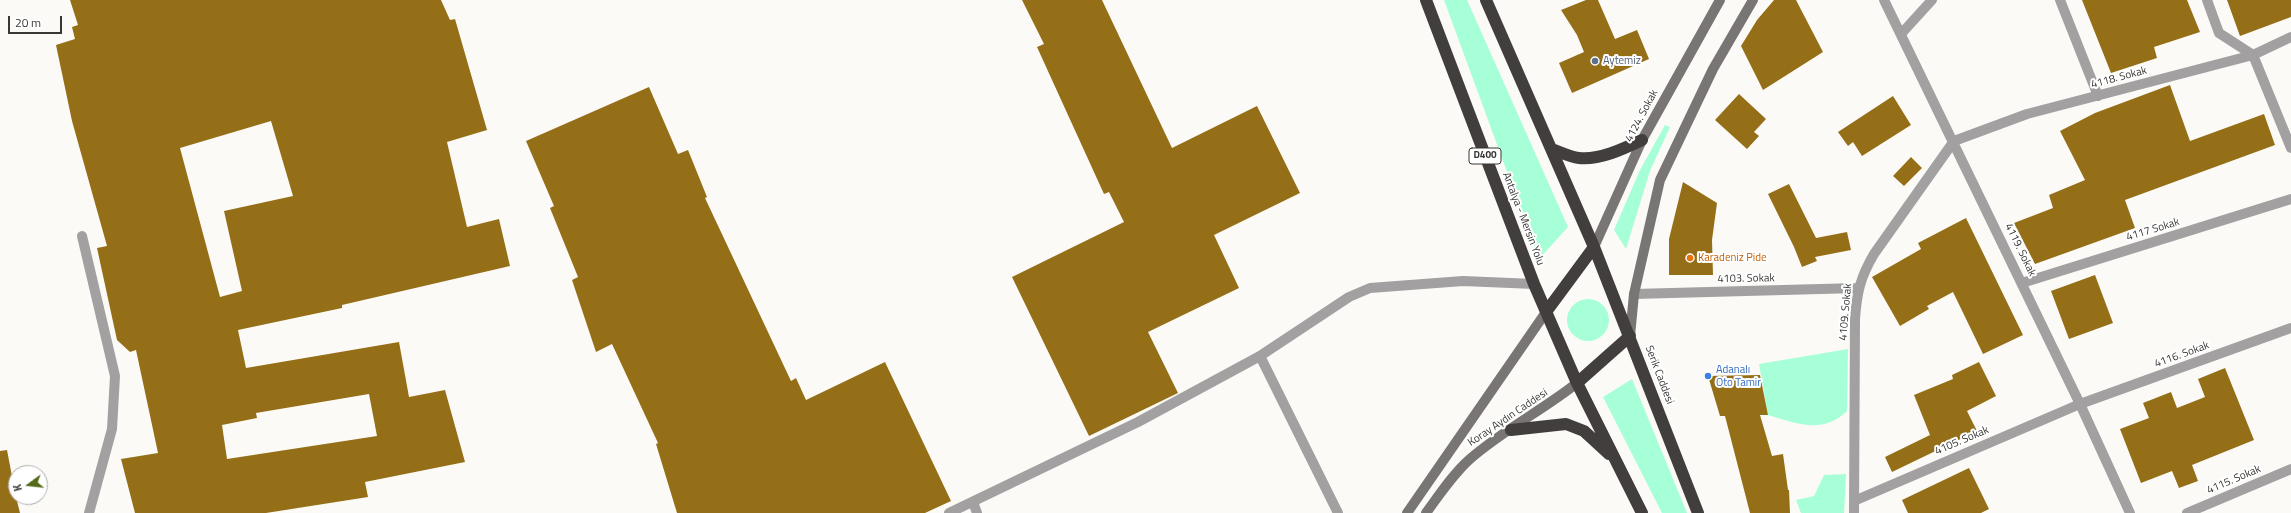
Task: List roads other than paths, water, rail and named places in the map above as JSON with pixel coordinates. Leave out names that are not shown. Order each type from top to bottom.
[{"type":"highway","name":"Antalya - Mersin Yolu","points":[[1426,0],[1546,312]]},
{"type":"highway","points":[[1486,0],[1594,247],[1546,312]]},
{"type":"highway","points":[[1552,148],[1578,158],[1590,157],[1620,150],[1642,140]]},
{"type":"highway","name":"Serik Caddesi","points":[[1594,247],[1698,513]]},
{"type":"highway","name":"D400","points":[[1546,312],[1577,383],[1642,513]]},
{"type":"highway","points":[[1577,383],[1630,336]]},
{"type":"highway","points":[[1511,430],[1566,424],[1584,431],[1615,459]]},
{"type":"main road","points":[[1630,336],[1634,294],[1660,180],[1713,69],[1753,0]]},
{"type":"main road","name":"4124. Sokak","points":[[1594,247],[1642,140],[1717,1]]},
{"type":"main road","points":[[1407,513],[1546,312]]},
{"type":"main road","name":"Koray Aydın Caddesi","points":[[1426,513],[1457,473],[1471,459],[1511,430],[1554,402],[1577,383]]},
{"type":"street","name":"4119. Sokak","points":[[1884,0],[1954,141],[2080,404],[2130,513]]},
{"type":"street","points":[[1901,34],[1932,0]]},
{"type":"street","points":[[2060,0],[2098,96]]},
{"type":"street","points":[[2207,0],[2218,33],[2253,55],[2291,148]]},
{"type":"street","name":"4118. Sokak","points":[[1954,141],[2027,114],[2253,55],[2291,37]]},
{"type":"street","name":"4109. Sokak","points":[[1854,513],[1855,319],[1858,288],[1864,271],[1874,254],[1954,141]]},
{"type":"street","name":"4117 Sokak","points":[[2022,283],[2291,199]]},
{"type":"street","points":[[82,236],[114,376],[112,429],[89,513]]},
{"type":"street","points":[[949,513],[1138,422],[1260,356],[1349,297],[1370,288],[1463,281],[1534,284]]},
{"type":"street","name":"4103. Sokak","points":[[1634,294],[1858,288]]},
{"type":"street","name":"4116. Sokak","points":[[2080,404],[2291,328]]},
{"type":"street","points":[[1260,356],[1338,513]]},
{"type":"street","name":"4105. Sokak","points":[[1854,501],[2080,404]]},
{"type":"street","name":"4115. Sokak","points":[[2187,513],[2291,468]]},
{"type":"street","points":[[973,502],[977,513]]},
{"type":"place","name":"Aytemiz","points":[[1595,61]]},
{"type":"place","name":"Karadeniz Pide","points":[[1690,258]]},
{"type":"place","name":"Adanalı Oto Tamir","points":[[1708,376]]}]
